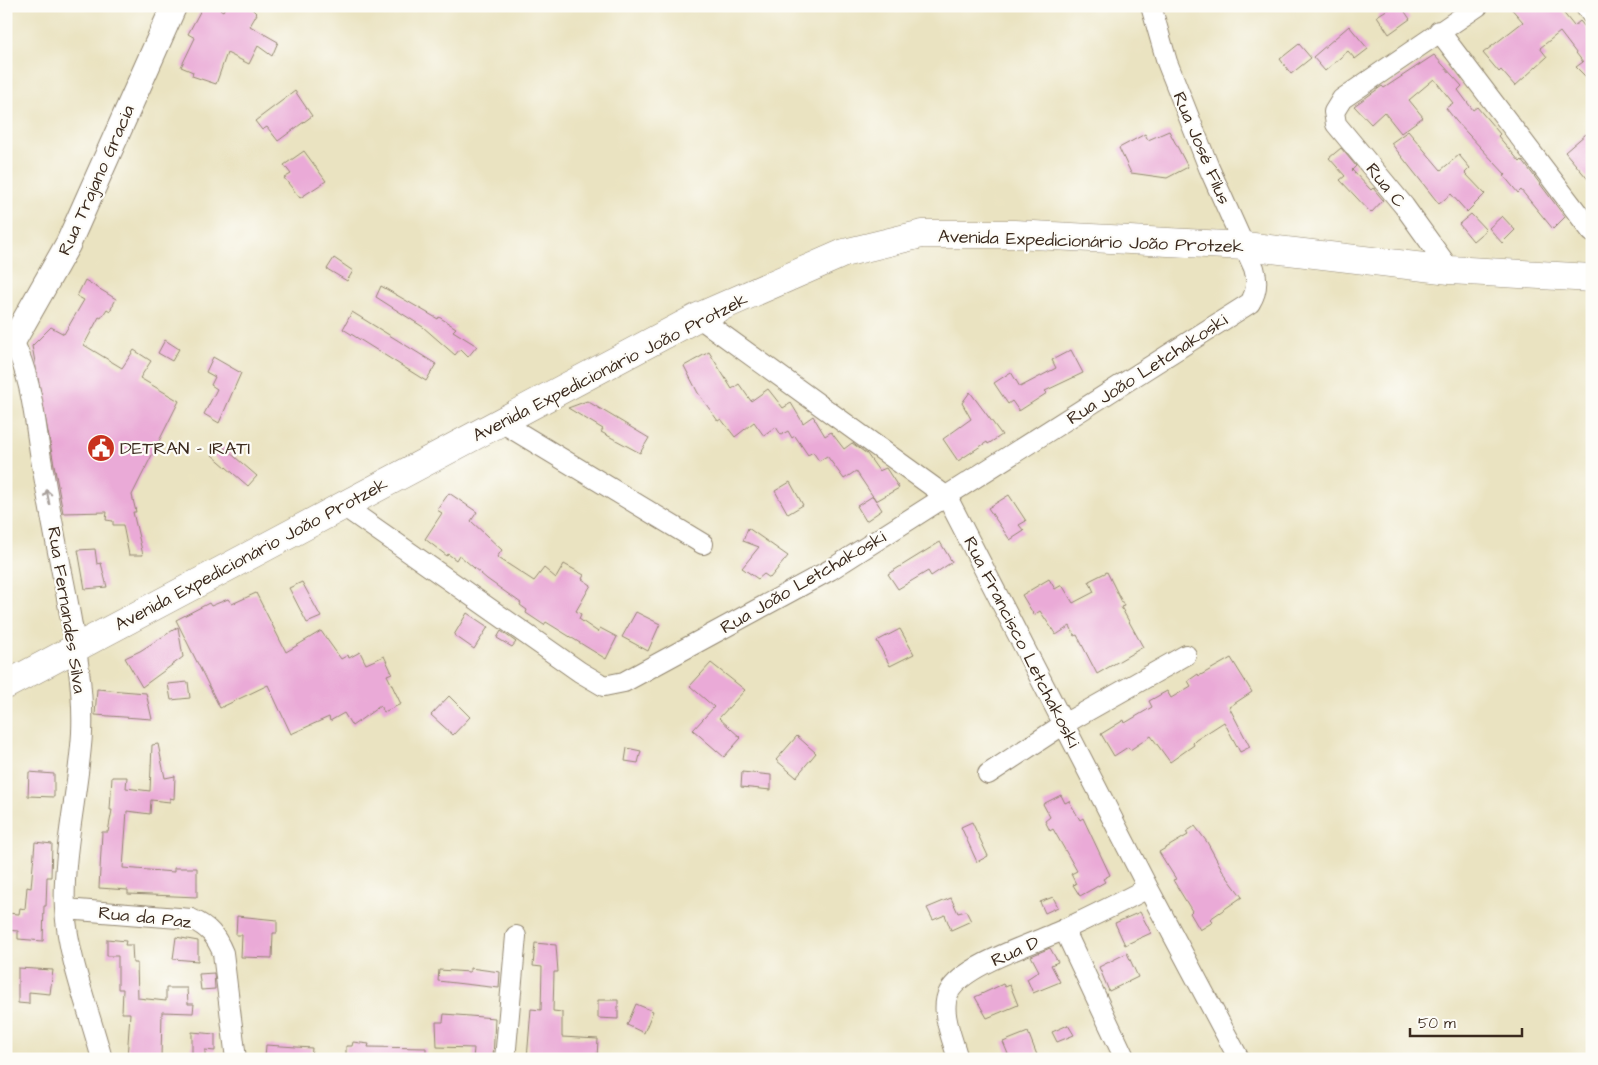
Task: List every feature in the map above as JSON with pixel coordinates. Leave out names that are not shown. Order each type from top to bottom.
[{"type":"highway","name":"Avenida Expedicionário João Protzek","points":[[6,685],[698,317],[844,254],[922,234],[1014,234],[1245,246],[1450,270],[1592,278]]},
{"type":"main road","name":"Rua Trajano Gracia","points":[[10,343],[68,244],[174,6]]},
{"type":"street","name":"Rua José Filus","points":[[1151,6],[1167,62],[1209,168],[1256,274],[1256,288]]},
{"type":"street","points":[[1478,6],[1438,31],[1592,232]]},
{"type":"street","points":[[1585,6],[1592,15]]},
{"type":"street","name":"Rua C","points":[[1438,31],[1342,99],[1334,112],[1336,124],[1404,206],[1450,270]]},
{"type":"street","name":"Rua João Letchakoski","points":[[342,505],[580,672],[604,686],[624,682],[830,570],[1250,303],[1256,288]]},
{"type":"street","name":"Rua Francisco Letchakoski","points":[[698,317],[947,497],[1148,888],[1239,1059]]},
{"type":"street","name":"Rua Fernandes Silva","points":[[10,343],[21,358],[30,388],[39,452],[76,648],[82,698],[82,733],[66,880],[65,909],[72,951],[102,1059]]},
{"type":"street","points":[[501,422],[703,544]]},
{"type":"street","points":[[988,774],[1064,724],[1186,656]]},
{"type":"street","name":"Rua D","points":[[958,1059],[945,1007],[949,992],[960,978],[976,968],[1064,929],[1148,888]]},
{"type":"street","name":"Rua da Paz","points":[[65,909],[191,920],[205,926],[217,938],[223,953],[236,1059]]},
{"type":"street","points":[[1064,929],[1125,1059]]},
{"type":"street","points":[[506,1059],[516,936]]},
{"type":"building","points":[[203,6],[215,6],[223,11],[226,6],[249,6],[257,14],[250,26],[278,42],[272,56],[258,46],[249,64],[227,53],[216,84],[192,76],[193,72],[181,67],[195,38],[188,34]]},
{"type":"building","points":[[1393,6],[1401,6],[1410,19],[1389,34],[1377,16]]},
{"type":"building","points":[[1509,6],[1558,6],[1574,26],[1580,21],[1592,35],[1592,83],[1576,67],[1583,62],[1560,32],[1540,48],[1547,57],[1515,86],[1501,70],[1499,72],[1483,53],[1523,22]]},
{"type":"building","points":[[1349,26],[1368,49],[1355,59],[1348,51],[1325,71],[1313,57]]},
{"type":"building","points":[[1299,44],[1311,58],[1291,74],[1280,59]]},
{"type":"building","points":[[1434,55],[1462,86],[1458,90],[1473,110],[1477,107],[1520,162],[1522,160],[1565,217],[1553,229],[1521,190],[1518,193],[1504,176],[1506,175],[1456,121],[1446,108],[1453,103],[1434,79],[1409,100],[1423,117],[1401,133],[1384,112],[1371,124],[1354,106],[1382,86],[1384,88]]},
{"type":"building","points":[[295,91],[312,116],[278,141],[267,127],[262,130],[255,121]]},
{"type":"building","points":[[1169,131],[1188,167],[1167,178],[1131,173],[1119,148],[1145,134],[1148,140]]},
{"type":"building","points":[[1408,131],[1441,170],[1459,155],[1470,168],[1465,173],[1485,194],[1467,212],[1451,194],[1439,204],[1391,143]]},
{"type":"building","points":[[1586,134],[1592,141],[1592,184],[1565,152]]},
{"type":"building","points":[[1341,148],[1356,166],[1352,170],[1371,190],[1373,188],[1383,200],[1371,213],[1340,180],[1345,176],[1329,158]]},
{"type":"building","points":[[304,151],[326,181],[300,198],[284,178],[291,174],[284,165]]},
{"type":"building","points":[[1471,214],[1486,230],[1473,241],[1459,224]]},
{"type":"building","points":[[1502,216],[1515,230],[1502,243],[1489,228]]},
{"type":"building","points":[[334,258],[353,271],[347,281],[327,269]]},
{"type":"building","name":"DETRAN - IRATI","points":[[85,280],[116,299],[110,311],[107,309],[101,318],[99,317],[84,345],[122,368],[134,350],[151,361],[140,378],[179,401],[132,495],[136,512],[133,512],[143,555],[129,555],[123,525],[113,525],[113,521],[106,520],[107,512],[63,513],[32,346],[51,327],[64,334],[84,300],[77,296]]},
{"type":"building","points":[[381,286],[438,319],[439,317],[456,328],[453,331],[477,346],[468,357],[460,349],[455,355],[423,327],[376,297]]},
{"type":"building","points":[[352,312],[436,364],[426,381],[343,329]]},
{"type":"building","points":[[165,340],[179,349],[172,361],[158,353]]},
{"type":"building","points":[[1071,350],[1083,373],[1045,391],[1047,393],[1019,411],[1012,401],[1008,404],[994,383],[1011,372],[1020,387],[1056,368],[1052,360]]},
{"type":"building","points":[[709,352],[732,389],[739,384],[751,401],[768,389],[783,408],[791,403],[803,423],[813,416],[825,436],[831,432],[844,449],[852,443],[867,454],[879,471],[886,468],[899,488],[876,501],[856,471],[844,479],[827,456],[819,461],[813,452],[808,455],[795,436],[792,438],[788,431],[781,435],[776,427],[764,436],[754,422],[735,437],[721,419],[718,421],[698,393],[684,366]]},
{"type":"building","points":[[213,357],[241,373],[219,423],[204,414],[217,389],[211,385],[215,377],[206,372]]},
{"type":"building","points":[[970,392],[1002,435],[988,444],[987,442],[958,461],[943,439],[971,419],[962,403]]},
{"type":"building","points":[[587,401],[649,438],[640,453],[601,432],[603,429],[568,408]]},
{"type":"building","points":[[221,445],[257,476],[248,486],[212,455]]},
{"type":"building","points":[[790,482],[803,505],[788,514],[775,491]]},
{"type":"building","points":[[449,493],[477,512],[471,521],[502,550],[497,557],[534,581],[544,568],[556,578],[564,564],[584,575],[582,579],[591,585],[576,611],[581,614],[579,619],[598,632],[600,628],[617,637],[606,659],[546,622],[544,625],[526,613],[527,610],[520,605],[521,603],[487,579],[459,555],[456,560],[448,554],[447,556],[425,539],[442,513],[437,510]]},
{"type":"building","points":[[1009,495],[1026,521],[1019,525],[1024,531],[1010,540],[988,508]]},
{"type":"building","points":[[873,496],[882,510],[866,521],[857,506]]},
{"type":"building","points":[[748,528],[788,556],[770,578],[764,574],[758,579],[742,568],[759,547],[743,541]]},
{"type":"building","points":[[940,542],[952,562],[931,576],[928,571],[898,589],[888,574]]},
{"type":"building","points":[[95,549],[97,564],[101,563],[107,587],[85,589],[78,550]]},
{"type":"building","points":[[1107,572],[1124,606],[1121,607],[1143,647],[1097,674],[1077,635],[1075,636],[1070,626],[1056,635],[1040,611],[1034,615],[1022,595],[1049,579],[1055,589],[1062,585],[1073,603],[1094,592],[1089,581]]},
{"type":"building","points":[[302,582],[321,617],[307,623],[289,588]]},
{"type":"building","points":[[256,593],[286,652],[321,631],[341,659],[348,655],[349,658],[360,652],[366,664],[384,656],[392,673],[387,675],[401,704],[384,712],[380,706],[352,726],[344,713],[330,721],[329,717],[291,734],[268,685],[220,708],[176,620],[209,603],[211,606],[228,599],[232,604]]},
{"type":"building","points":[[636,612],[660,624],[648,651],[622,637]]},
{"type":"building","points":[[467,613],[488,627],[474,649],[454,635]]},
{"type":"building","points":[[178,627],[183,657],[142,687],[125,658],[140,651]]},
{"type":"building","points":[[900,629],[914,654],[890,666],[877,641]]},
{"type":"building","points":[[501,631],[516,642],[512,647],[497,638]]},
{"type":"building","points":[[1231,658],[1252,692],[1229,707],[1250,747],[1240,752],[1224,722],[1196,740],[1193,743],[1194,745],[1170,762],[1151,736],[1130,750],[1128,747],[1114,756],[1101,734],[1124,720],[1125,723],[1152,707],[1149,701],[1167,691],[1171,698],[1191,686],[1188,681],[1198,674],[1199,676]]},
{"type":"building","points":[[711,663],[745,690],[719,718],[741,738],[724,757],[693,730],[714,707],[690,686]]},
{"type":"building","points":[[188,682],[190,698],[171,700],[168,684]]},
{"type":"building","points":[[97,689],[146,693],[152,719],[95,715]]},
{"type":"building","points":[[449,696],[470,717],[453,735],[431,715]]},
{"type":"building","points":[[797,736],[816,753],[796,777],[776,760]]},
{"type":"building","points":[[158,744],[165,778],[175,776],[174,799],[170,798],[170,802],[151,800],[150,814],[127,811],[123,868],[174,872],[174,868],[197,868],[197,897],[128,894],[128,890],[99,888],[102,832],[108,832],[112,810],[110,810],[112,777],[127,777],[126,788],[150,791],[152,745]]},
{"type":"building","points":[[627,748],[641,751],[638,763],[625,761]]},
{"type":"building","points":[[29,772],[54,774],[54,797],[28,796]]},
{"type":"building","points":[[742,772],[771,775],[771,790],[741,787]]},
{"type":"building","points":[[1061,795],[1065,803],[1069,801],[1080,820],[1083,818],[1110,875],[1103,879],[1105,882],[1080,896],[1073,885],[1076,884],[1071,874],[1077,871],[1053,829],[1050,831],[1045,821],[1050,817],[1043,804]]},
{"type":"building","points":[[972,822],[988,856],[977,862],[961,827]]},
{"type":"building","points":[[1195,826],[1207,842],[1224,873],[1242,897],[1210,919],[1213,922],[1200,930],[1190,913],[1192,911],[1173,880],[1176,879],[1159,852],[1188,835],[1186,832]]},
{"type":"building","points":[[35,842],[52,844],[51,877],[47,877],[46,906],[44,906],[43,941],[18,939],[18,931],[6,930],[6,913],[19,914],[20,908],[25,909],[27,887],[31,888]]},
{"type":"building","points":[[1053,897],[1058,907],[1045,913],[1040,902]]},
{"type":"building","points":[[951,898],[958,913],[966,911],[971,921],[951,930],[945,915],[933,920],[927,908]]},
{"type":"building","points":[[1140,912],[1151,933],[1125,945],[1115,923]]},
{"type":"building","points":[[237,916],[277,920],[277,933],[273,933],[272,958],[241,957],[242,935],[236,935]]},
{"type":"building","points":[[176,937],[198,941],[198,961],[173,959]]},
{"type":"building","points":[[107,939],[126,941],[125,945],[132,945],[133,963],[137,963],[138,998],[166,1001],[166,988],[187,988],[188,1004],[194,1004],[193,1013],[162,1012],[161,1059],[127,1059],[130,1013],[122,1013],[123,989],[118,989],[118,956],[107,956]]},
{"type":"building","points":[[535,943],[556,945],[558,972],[554,972],[553,1011],[562,1012],[562,1037],[598,1039],[597,1059],[527,1059],[531,1009],[541,1010],[542,967],[533,966]]},
{"type":"building","points":[[1050,948],[1058,962],[1051,965],[1060,982],[1033,993],[1027,979],[1039,971],[1031,956]]},
{"type":"building","points":[[1127,953],[1138,977],[1109,991],[1099,967]]},
{"type":"building","points":[[18,968],[53,970],[50,994],[29,992],[29,1004],[18,1003]]},
{"type":"building","points":[[470,968],[500,972],[499,988],[438,981],[439,970],[470,972]]},
{"type":"building","points":[[214,973],[215,989],[201,990],[199,974]]},
{"type":"building","points":[[1003,984],[1005,987],[1010,985],[1018,1005],[987,1018],[975,997]]},
{"type":"building","points":[[598,1000],[618,1000],[618,1019],[598,1018]]},
{"type":"building","points":[[636,1004],[653,1011],[644,1033],[627,1025]]},
{"type":"building","points":[[444,1014],[495,1018],[493,1059],[473,1059],[474,1048],[437,1047],[436,1022],[443,1022]]},
{"type":"building","points":[[1068,1025],[1074,1035],[1057,1042],[1052,1032]]},
{"type":"building","points":[[192,1032],[215,1034],[215,1051],[205,1050],[205,1059],[192,1059]]},
{"type":"building","points":[[1028,1032],[1037,1055],[1027,1059],[1010,1059],[1003,1042]]},
{"type":"building","points":[[353,1042],[369,1044],[368,1047],[426,1048],[426,1059],[346,1059],[346,1046],[352,1046]]},
{"type":"building","points":[[266,1045],[312,1048],[311,1059],[265,1059]]},
{"type":"place","name":"DETRAN - IRATI","points":[[101,448]]}]
